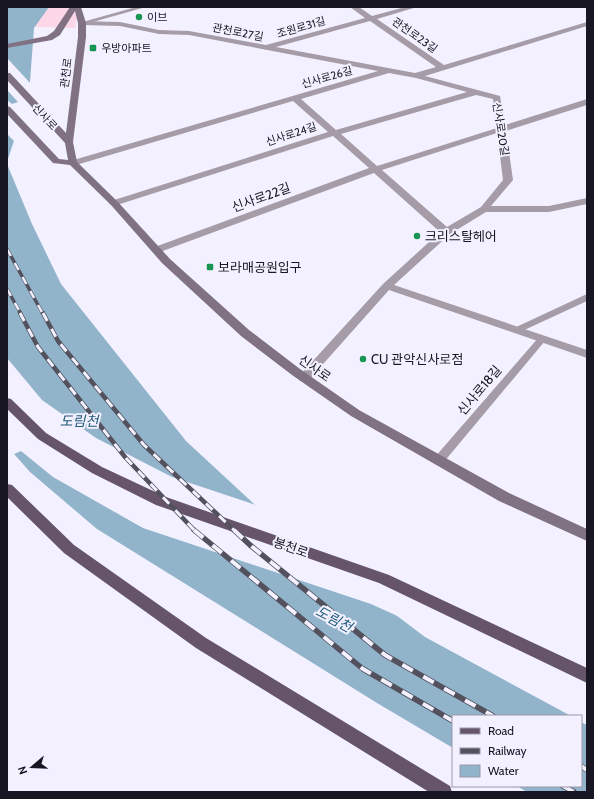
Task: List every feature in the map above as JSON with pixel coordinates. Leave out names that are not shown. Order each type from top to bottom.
[{"type":"main road","name":"관천로","points":[[69,142],[82,37],[82,23],[76,7]]},
{"type":"main road","name":"관천로","points":[[7,46],[43,40],[57,33],[76,7]]},
{"type":"main road","name":"신사로","points":[[7,76],[69,142],[73,163],[114,203],[156,250],[245,333],[304,378],[355,413],[504,497],[587,534]]},
{"type":"main road","name":"신사로","points":[[7,109],[56,161],[73,163]]},
{"type":"main road","name":"봉천로","points":[[7,402],[42,436],[97,470],[161,501],[384,579],[587,676]]},
{"type":"main road","points":[[7,489],[69,549],[201,643],[444,792]]},
{"type":"street","name":"관천로23길","points":[[354,7],[443,68]]},
{"type":"street","name":"조원로31길","points":[[265,48],[413,7]]},
{"type":"street","name":"관천로27길","points":[[82,23],[120,24],[159,32],[189,34],[388,71]]},
{"type":"street","name":"신사로26길","points":[[73,163],[388,71],[416,76],[587,24]]},
{"type":"street","name":"신사로20길","points":[[304,378],[387,286],[446,232],[484,210],[508,180],[497,98],[416,76]]},
{"type":"street","name":"신사로24길","points":[[114,203],[334,133],[477,92]]},
{"type":"street","points":[[295,98],[446,232]]},
{"type":"street","name":"신사로22길","points":[[156,250],[376,169],[587,102]]},
{"type":"street","name":"신사로20길","points":[[484,210],[549,209],[587,201]]},
{"type":"street","points":[[387,286],[587,354]]},
{"type":"lane","points":[[82,23],[143,7]]},
{"type":"lane","points":[[517,330],[587,297]]},
{"type":"lane","name":"신사로18길","points":[[439,460],[542,339]]},
{"type":"shaded area","points":[[7,7],[79,7],[75,28],[7,26]]},
{"type":"water","points":[[7,7],[49,7],[34,28],[29,95],[7,162]]},
{"type":"water","name":"도림천","points":[[7,164],[32,224],[61,284],[186,441],[278,526],[425,637],[569,715],[452,715],[452,747],[377,703],[97,529],[30,472],[7,446]]},
{"type":"water","points":[[582,722],[587,725],[587,792],[527,792],[519,787],[582,787]]},
{"type":"pier","points":[[7,58],[31,84],[30,95],[15,142],[7,134],[7,100],[12,104],[18,102],[7,90]]},
{"type":"pier","points":[[7,358],[42,400],[96,438],[172,477],[259,506],[279,525],[404,619],[371,604],[143,528],[53,477],[21,451],[12,455],[7,449]]},
{"type":"railway","points":[[7,249],[43,314]]},
{"type":"railway","points":[[7,289],[21,314]]},
{"type":"railway","points":[[20,313],[38,347],[125,457],[194,530]]},
{"type":"railway","points":[[43,313],[58,341],[144,445],[235,531]]},
{"type":"railway","points":[[194,530],[363,669],[452,720]]},
{"type":"railway","points":[[234,530],[250,545],[385,655],[491,715]]},
{"type":"railway","points":[[582,767],[587,770]]},
{"type":"railway","points":[[565,787],[574,792]]},
{"type":"place","name":"이브","points":[[139,17]]},
{"type":"place","name":"우방아파트","points":[[93,48]]},
{"type":"place","name":"크리스탈헤어","points":[[417,236]]},
{"type":"place","name":"보라매공원입구","points":[[210,267]]},
{"type":"place","name":"CU 관악신사로점","points":[[363,359]]}]
